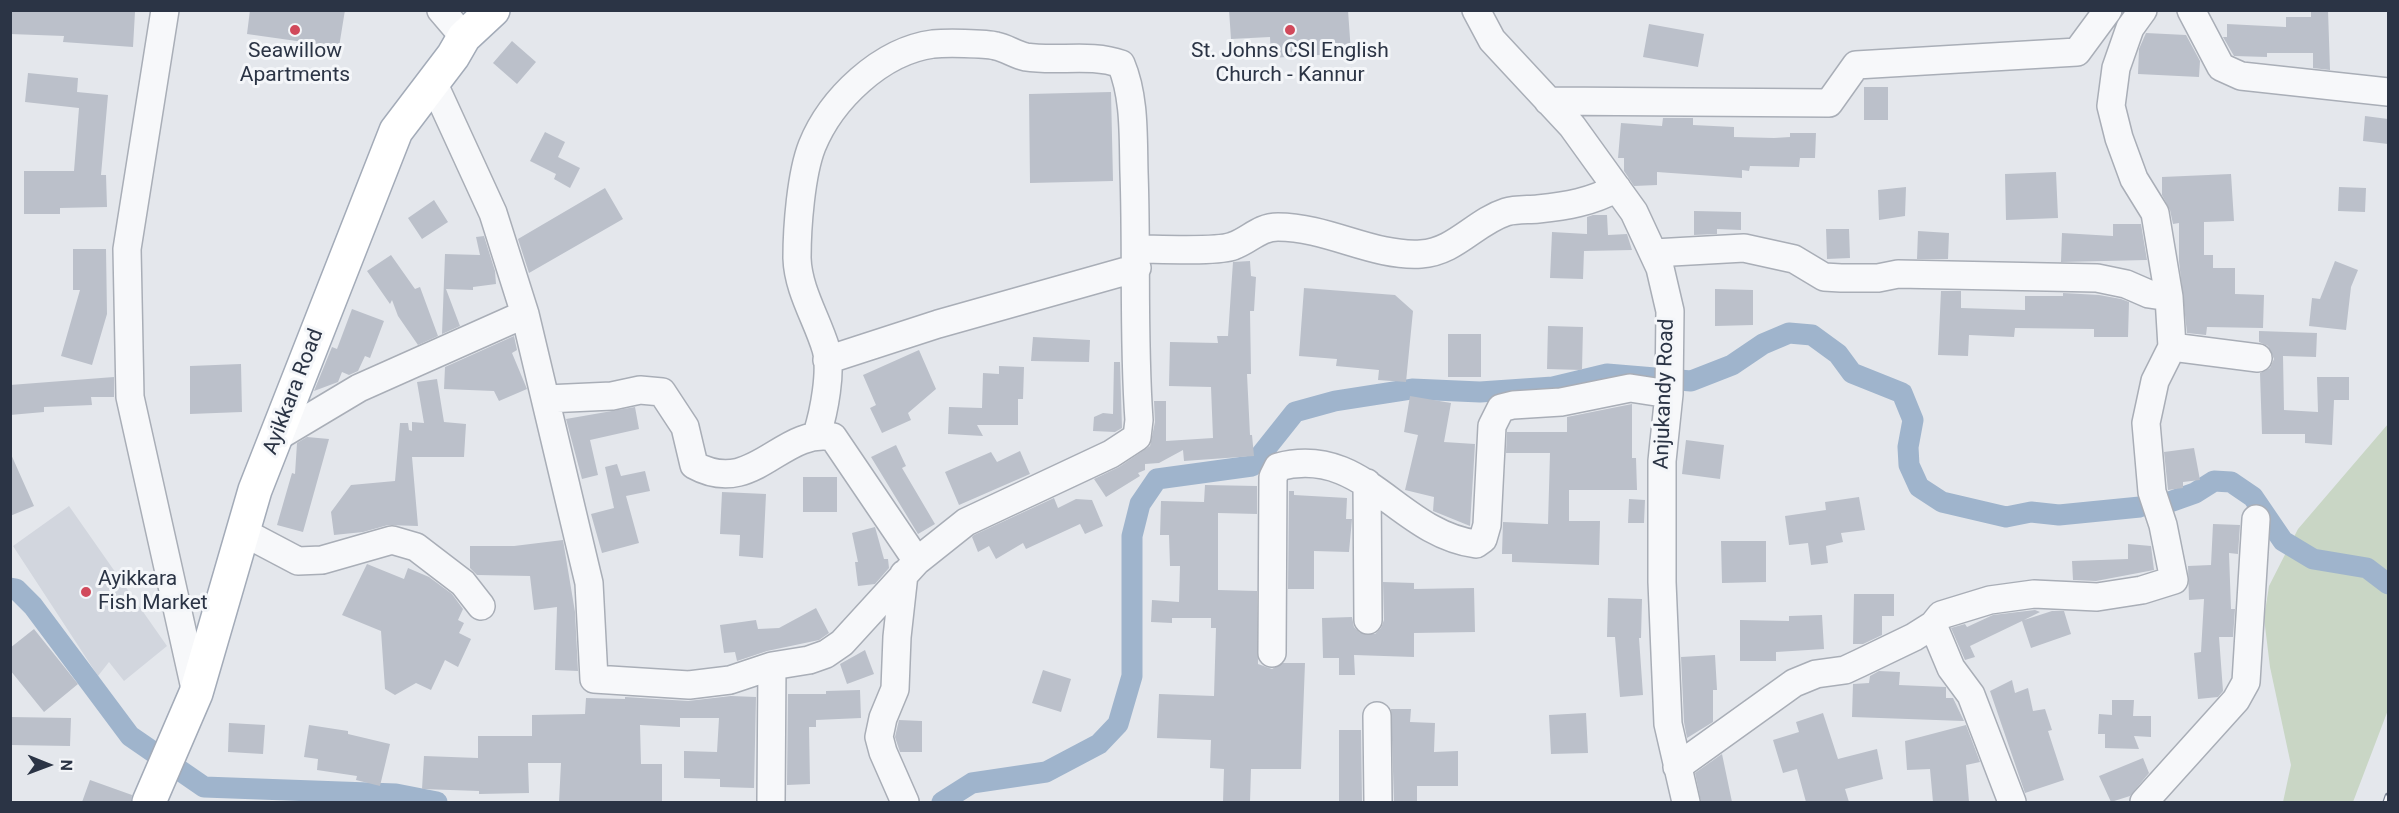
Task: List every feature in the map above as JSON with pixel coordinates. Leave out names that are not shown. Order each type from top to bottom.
[{"type":"main road","name":"Ayikkara Road","points":[[154,792],[196,693],[255,490],[396,131],[432,80],[453,56],[464,37],[493,10]]},
{"type":"street","points":[[165,10],[128,249],[130,397],[196,693]]},
{"type":"street","points":[[441,10],[464,37]]},
{"type":"street","name":"Anjukandy Road","points":[[1476,10],[1492,40],[1572,126],[1634,212],[1654,253],[1670,311],[1669,394],[1662,461],[1662,582],[1668,724],[1686,802]]},
{"type":"street","points":[[1548,101],[1829,103],[1856,65],[2077,52],[2108,10]]},
{"type":"street","points":[[1677,767],[1804,677],[1845,670],[1914,637],[1933,625],[1941,615],[1990,600],[2034,594],[2097,597],[2142,590],[2174,580],[2163,525],[2152,492],[2146,423],[2155,381],[2172,347],[2169,297],[2155,213],[2134,179],[2119,138],[2111,106],[2116,68],[2130,28],[2143,10]]},
{"type":"street","points":[[2191,10],[2221,67],[2241,76],[2388,92]]},
{"type":"street","points":[[432,80],[493,213],[525,314],[589,583],[594,679],[689,685],[730,680],[772,666],[809,660],[826,654],[842,643],[911,568],[966,522],[1111,454],[1137,437],[1139,420],[1137,259],[1132,115],[1126,76],[1121,64],[1107,59],[1025,56],[995,45],[933,44],[899,54],[868,74],[830,112],[812,147],[799,210],[797,261],[805,296],[827,352],[825,410],[817,434]]},
{"type":"street","points":[[826,360],[1137,259],[1232,247],[1266,227],[1280,227],[1345,238],[1380,251],[1421,254],[1448,247],[1485,221],[1508,212],[1571,206],[1600,197],[1617,188]]},
{"type":"street","points":[[1654,253],[1744,248],[1794,259],[1824,277],[1878,278],[1898,274],[2097,278],[2126,284],[2149,294],[2169,297]]},
{"type":"street","points":[[277,437],[359,388],[525,314]]},
{"type":"street","points":[[2172,347],[2258,358]]},
{"type":"street","points":[[1272,652],[1273,477],[1278,467],[1294,463],[1327,465],[1344,470],[1367,483],[1420,524],[1476,544],[1483,539],[1487,525],[1492,426],[1501,408],[1561,402],[1630,388],[1669,394]]},
{"type":"street","points":[[546,399],[612,396],[640,390],[662,392],[685,427],[694,465],[707,473],[726,476],[769,460],[800,440],[817,434],[833,437],[911,568],[897,637],[895,689],[883,718],[879,737],[882,752],[905,802]]},
{"type":"street","points":[[1367,483],[1368,620]]},
{"type":"street","points":[[2144,802],[2236,700],[2246,682],[2256,519]]},
{"type":"street","points":[[243,532],[298,561],[322,560],[392,540],[416,547],[463,583],[481,606]]},
{"type":"street","points":[[1933,625],[1951,668],[1971,695],[2012,802]]},
{"type":"street","points":[[771,800],[772,666]]},
{"type":"street","points":[[1377,716],[1378,802]]},
{"type":"shaded area","name":"Ayikkara Fish Market","points":[[69,506],[167,646],[124,681],[109,662],[98,676],[13,546]]},
{"type":"green space","points":[[2388,424],[2388,710],[2353,802],[2283,802],[2291,765],[2270,667],[2264,618],[2269,586],[2298,529]]},
{"type":"building","points":[[10,10],[135,12],[133,47],[63,42],[64,36],[10,34]]},
{"type":"building","name":"Seawillow Apartments","points":[[250,10],[345,10],[339,47],[247,34]]},
{"type":"building","name":"St. Johns CSI English Church - Kannur","points":[[1229,10],[1348,10],[1351,53],[1271,58],[1270,37],[1231,39]]},
{"type":"building","points":[[2311,10],[2328,10],[2330,70],[2313,68],[2313,53],[2267,53],[2267,57],[2234,56],[2223,37],[2227,37],[2227,24],[2286,27],[2286,17],[2311,17]]},
{"type":"building","points":[[1649,24],[1704,34],[1698,67],[1643,57]]},
{"type":"building","points":[[2146,33],[2186,35],[2200,61],[2199,77],[2138,74],[2139,49]]},
{"type":"building","points":[[512,41],[536,62],[517,84],[493,63]]},
{"type":"building","points":[[28,73],[78,78],[77,92],[108,95],[101,175],[106,175],[107,207],[60,208],[60,214],[24,214],[24,171],[74,171],[79,108],[25,102]]},
{"type":"building","points":[[1864,87],[1888,87],[1888,120],[1864,120]]},
{"type":"building","points":[[1111,92],[1113,181],[1030,183],[1029,94]]},
{"type":"building","points":[[2365,116],[2388,119],[2388,144],[2363,141]]},
{"type":"building","points":[[1663,118],[1693,118],[1693,125],[1734,127],[1734,137],[1774,138],[1790,137],[1790,133],[1816,133],[1815,158],[1800,158],[1799,167],[1750,166],[1749,171],[1742,170],[1742,178],[1657,172],[1657,185],[1634,186],[1624,171],[1624,158],[1618,158],[1621,123],[1662,126]]},
{"type":"building","points":[[545,132],[565,142],[558,157],[580,168],[570,188],[554,179],[556,174],[530,161]]},
{"type":"building","points":[[2056,172],[2058,218],[2006,220],[2005,174]]},
{"type":"building","points":[[2231,174],[2234,221],[2204,222],[2204,255],[2213,255],[2213,268],[2235,268],[2235,294],[2264,295],[2263,328],[2207,327],[2206,335],[2187,333],[2179,261],[2179,223],[2173,224],[2170,210],[2162,195],[2162,177]]},
{"type":"building","points":[[1906,187],[1905,216],[1879,220],[1878,190]]},
{"type":"building","points":[[2339,187],[2366,188],[2365,212],[2338,211]]},
{"type":"building","points":[[605,188],[623,219],[529,273],[518,239]]},
{"type":"building","points":[[434,200],[448,222],[422,239],[408,218]]},
{"type":"building","points":[[1694,211],[1741,212],[1741,230],[1717,229],[1717,234],[1694,235]]},
{"type":"building","points":[[1607,215],[1608,235],[1627,234],[1632,250],[1584,251],[1583,279],[1550,278],[1552,232],[1587,234],[1587,217]]},
{"type":"building","points":[[2113,224],[2141,224],[2147,260],[2061,262],[2062,233],[2113,236]]},
{"type":"building","points":[[1826,229],[1849,229],[1850,258],[1827,259]]},
{"type":"building","points":[[1918,231],[1949,233],[1948,259],[1917,259]]},
{"type":"building","points":[[484,236],[495,271],[496,284],[473,287],[473,290],[446,289],[460,326],[442,334],[445,254],[480,255],[476,237]]},
{"type":"building","points":[[73,249],[106,249],[107,314],[92,365],[61,356],[80,290],[73,290]]},
{"type":"building","points":[[391,255],[415,289],[420,287],[438,336],[418,345],[398,316],[392,300],[390,304],[367,271]]},
{"type":"building","points":[[1250,261],[1251,276],[1256,277],[1254,311],[1250,311],[1251,374],[1247,374],[1250,435],[1252,435],[1254,456],[1184,461],[1183,450],[1159,463],[1145,464],[1145,470],[1138,473],[1140,476],[1106,497],[1094,479],[1119,467],[1150,446],[1155,422],[1154,401],[1166,401],[1166,441],[1213,438],[1211,387],[1169,386],[1170,342],[1218,343],[1217,336],[1228,336],[1233,262]]},
{"type":"building","points":[[2335,261],[2358,270],[2351,287],[2346,330],[2309,326],[2312,298],[2320,299]]},
{"type":"building","points":[[1304,288],[1395,295],[1413,311],[1406,382],[1378,380],[1379,370],[1336,366],[1337,359],[1299,356]]},
{"type":"building","points":[[1715,289],[1753,290],[1753,325],[1715,326]]},
{"type":"building","points":[[1941,291],[1961,291],[1961,308],[2025,310],[2025,296],[2063,296],[2063,293],[2121,299],[2129,302],[2128,337],[2094,337],[2094,329],[2015,328],[2014,337],[1969,335],[1968,356],[1938,355]]},
{"type":"building","points":[[352,309],[384,321],[370,358],[365,356],[358,371],[349,375],[342,372],[338,382],[314,391],[332,347],[337,349]]},
{"type":"building","points":[[1548,326],[1583,327],[1582,370],[1547,369]]},
{"type":"building","points":[[2259,331],[2317,333],[2316,357],[2283,356],[2284,410],[2318,412],[2317,377],[2349,377],[2349,400],[2334,400],[2332,445],[2305,443],[2305,434],[2262,434],[2260,373],[2270,368],[2274,359],[2268,346],[2259,342]]},
{"type":"building","points":[[1448,334],[1481,334],[1481,377],[1448,377]]},
{"type":"building","points":[[514,336],[517,350],[512,353],[527,389],[499,401],[494,391],[444,389],[445,367]]},
{"type":"building","points":[[1033,337],[1090,340],[1089,362],[1031,361]]},
{"type":"building","points":[[919,350],[936,389],[908,413],[911,420],[882,433],[870,408],[876,405],[863,375]]},
{"type":"building","points":[[1114,362],[1120,362],[1122,428],[1115,432],[1093,431],[1094,417],[1103,413],[1113,414]]},
{"type":"building","points":[[241,364],[242,412],[190,414],[190,366]]},
{"type":"building","points":[[999,366],[1024,367],[1023,399],[1018,399],[1018,425],[977,425],[983,436],[948,434],[949,407],[982,408],[983,373],[999,374]]},
{"type":"building","points":[[114,377],[114,397],[91,397],[92,405],[44,407],[44,412],[10,415],[10,385]]},
{"type":"building","points":[[437,379],[444,422],[466,424],[464,457],[412,457],[418,526],[388,525],[363,532],[334,535],[331,512],[351,485],[395,481],[400,423],[408,423],[409,430],[412,431],[412,422],[424,423],[417,382]]},
{"type":"building","points":[[1410,396],[1451,403],[1444,442],[1475,444],[1470,526],[1433,511],[1434,497],[1405,490],[1418,435],[1404,432]]},
{"type":"building","points":[[1632,404],[1632,458],[1636,458],[1637,490],[1569,490],[1569,521],[1600,521],[1599,565],[1512,562],[1512,554],[1502,554],[1503,522],[1548,524],[1550,453],[1506,453],[1507,432],[1567,432],[1567,417]]},
{"type":"building","points":[[635,407],[639,429],[590,440],[598,475],[582,479],[566,419]]},
{"type":"building","points":[[307,437],[329,439],[303,532],[277,525],[292,473],[295,474],[297,443]]},
{"type":"building","points":[[1686,440],[1724,445],[1720,479],[1682,474]]},
{"type":"building","points":[[896,445],[906,466],[902,468],[935,524],[918,534],[871,457]]},
{"type":"building","points":[[2194,448],[2200,480],[2183,482],[2183,488],[2168,490],[2164,452]]},
{"type":"building","points":[[1020,451],[1030,474],[959,505],[945,472],[991,452],[997,462]]},
{"type":"building","points":[[10,452],[34,506],[10,516]]},
{"type":"building","points":[[617,464],[621,476],[645,471],[650,491],[626,496],[639,543],[602,553],[591,514],[614,508],[605,467]]},
{"type":"building","points":[[803,477],[837,477],[837,512],[803,512]]},
{"type":"building","points":[[1205,485],[1257,486],[1257,514],[1218,513],[1218,590],[1257,591],[1258,664],[1272,669],[1283,663],[1305,663],[1301,769],[1251,769],[1250,802],[1223,802],[1224,769],[1210,768],[1211,740],[1157,738],[1159,694],[1214,696],[1216,628],[1211,628],[1211,618],[1172,618],[1172,623],[1151,622],[1152,600],[1179,602],[1180,566],[1170,566],[1169,535],[1160,535],[1161,501],[1204,502]]},
{"type":"building","points":[[1289,491],[1294,491],[1294,495],[1347,498],[1346,519],[1352,519],[1349,552],[1314,551],[1314,589],[1288,589]]},
{"type":"building","points":[[722,492],[766,494],[763,558],[739,556],[740,535],[720,534]]},
{"type":"building","points":[[1859,497],[1865,530],[1841,533],[1843,542],[1826,546],[1828,563],[1811,565],[1808,543],[1789,545],[1785,516],[1826,510],[1825,502]]},
{"type":"building","points":[[1054,498],[1058,508],[1076,499],[1092,500],[1103,526],[1085,534],[1080,524],[1026,549],[1023,543],[996,559],[989,546],[978,552],[972,537],[974,535]]},
{"type":"building","points":[[1629,499],[1645,500],[1644,523],[1628,523]]},
{"type":"building","points":[[2213,524],[2240,525],[2238,554],[2229,553],[2231,609],[2235,609],[2233,637],[2219,637],[2223,691],[2218,697],[2198,699],[2194,653],[2201,652],[2204,599],[2189,600],[2188,566],[2211,565]]},
{"type":"building","points":[[875,527],[884,559],[888,559],[889,568],[875,584],[858,586],[855,562],[858,562],[852,533]]},
{"type":"building","points":[[563,540],[575,612],[578,671],[555,670],[557,607],[534,610],[530,576],[477,575],[470,568],[470,546],[514,546]]},
{"type":"building","points":[[1721,541],[1766,541],[1766,582],[1722,583]]},
{"type":"building","points":[[2128,544],[2151,546],[2154,570],[2096,581],[2073,580],[2072,561],[2128,559]]},
{"type":"building","points":[[367,564],[404,579],[408,568],[429,577],[452,594],[463,609],[458,620],[464,623],[459,633],[471,639],[458,667],[445,660],[431,690],[416,683],[395,695],[385,689],[381,631],[342,615]]},
{"type":"building","points":[[1383,582],[1414,583],[1414,589],[1474,588],[1475,632],[1414,633],[1414,657],[1354,655],[1355,675],[1339,675],[1339,658],[1323,658],[1322,618],[1352,617],[1354,627],[1360,633],[1375,634],[1381,628],[1384,620]]},
{"type":"building","points":[[1854,594],[1894,594],[1894,616],[1882,616],[1882,635],[1863,644],[1853,644]]},
{"type":"building","points":[[1608,598],[1642,599],[1641,638],[1639,638],[1643,695],[1620,697],[1615,637],[1607,637]]},
{"type":"building","points":[[816,608],[829,633],[819,640],[767,651],[737,661],[735,652],[724,653],[720,625],[756,620],[758,629],[779,628]]},
{"type":"building","points":[[2035,610],[2040,612],[2024,620],[2052,611],[2064,611],[2071,634],[2031,648],[2022,621],[1970,646],[1975,657],[1965,660],[1951,628],[1965,624],[1967,627],[1993,615]]},
{"type":"building","points":[[1822,615],[1824,649],[1776,652],[1776,661],[1740,661],[1740,620],[1789,621],[1789,616]]},
{"type":"building","points":[[34,629],[78,684],[44,712],[10,670],[10,648]]},
{"type":"building","points":[[865,650],[874,674],[847,684],[840,664]]},
{"type":"building","points":[[1715,655],[1717,690],[1713,690],[1713,722],[1687,738],[1684,722],[1681,657]]},
{"type":"building","points":[[1043,670],[1071,679],[1061,712],[1032,703]]},
{"type":"building","points":[[1879,671],[1900,672],[1899,685],[1946,687],[1946,698],[1953,698],[1964,721],[1852,717],[1853,684],[1869,683],[1870,676]]},
{"type":"building","points":[[2012,680],[2015,693],[2028,688],[2033,711],[2045,709],[2052,730],[2048,731],[2064,780],[2025,793],[1990,691]]},
{"type":"building","points":[[860,690],[861,718],[816,720],[816,727],[809,727],[810,784],[787,785],[788,694],[826,694],[826,691]]},
{"type":"building","points":[[731,696],[756,697],[754,788],[720,787],[720,779],[684,778],[684,751],[717,752],[719,718],[680,718],[680,727],[640,725],[641,764],[662,764],[662,801],[559,802],[561,763],[528,763],[529,793],[479,794],[479,791],[422,789],[424,756],[478,758],[478,736],[532,736],[532,715],[585,714],[586,698],[625,699],[625,697],[688,701]]},
{"type":"building","points":[[2112,700],[2134,700],[2133,716],[2151,716],[2151,737],[2134,736],[2139,749],[2105,748],[2105,734],[2098,734],[2099,714],[2112,715]]},
{"type":"building","points":[[1391,709],[1411,709],[1410,722],[1435,723],[1434,752],[1458,751],[1458,786],[1417,786],[1417,802],[1394,802]]},
{"type":"building","points":[[1586,713],[1588,753],[1551,754],[1549,715]]},
{"type":"building","points":[[1823,713],[1838,759],[1877,749],[1883,779],[1845,789],[1849,802],[1806,802],[1797,769],[1783,773],[1773,740],[1799,732],[1796,722]]},
{"type":"building","points":[[10,717],[71,718],[70,746],[10,745]]},
{"type":"building","points":[[899,720],[922,721],[922,752],[900,752],[895,737]]},
{"type":"building","points":[[229,723],[265,725],[263,754],[228,752]]},
{"type":"building","points":[[309,725],[348,731],[348,734],[390,744],[380,786],[356,780],[357,776],[317,770],[318,759],[304,757]]},
{"type":"building","points":[[1966,725],[1980,762],[1966,765],[1969,802],[1933,802],[1930,769],[1907,770],[1905,741]]},
{"type":"building","points":[[1339,730],[1361,730],[1362,802],[1339,802]]},
{"type":"building","points":[[1722,754],[1732,802],[1701,802],[1695,773]]},
{"type":"building","points":[[2143,758],[2149,773],[2130,796],[2111,802],[2099,776]]},
{"type":"building","points":[[90,780],[132,795],[131,802],[82,802]]},
{"type":"waterway","points":[[942,802],[972,783],[1046,772],[1099,744],[1118,724],[1132,676],[1132,536],[1140,504],[1157,479],[1252,466],[1295,412],[1335,401],[1412,389],[1480,392],[1553,387],[1607,374],[1691,381],[1732,365],[1763,344],[1789,333],[1812,335],[1838,354],[1852,373],[1902,393],[1913,420],[1908,447],[1909,465],[1919,487],[1942,502],[2006,517],[2031,512],[2059,515],[2140,507]]},
{"type":"waterway","points":[[2164,504],[2195,493],[2214,481],[2231,482],[2253,497],[2283,541],[2313,559],[2367,568],[2388,584]]},
{"type":"waterway","points":[[10,588],[16,589],[33,606],[130,736],[204,787],[396,794],[437,802]]},
{"type":"railway","points":[[2386,802],[2388,796]]},
{"type":"place","name":"Seawillow Apartments","points":[[295,30]]},
{"type":"place","name":"St. Johns CSI English Church - Kannur","points":[[1290,30]]},
{"type":"place","name":"Ayikkara Fish Market","points":[[86,592]]}]
